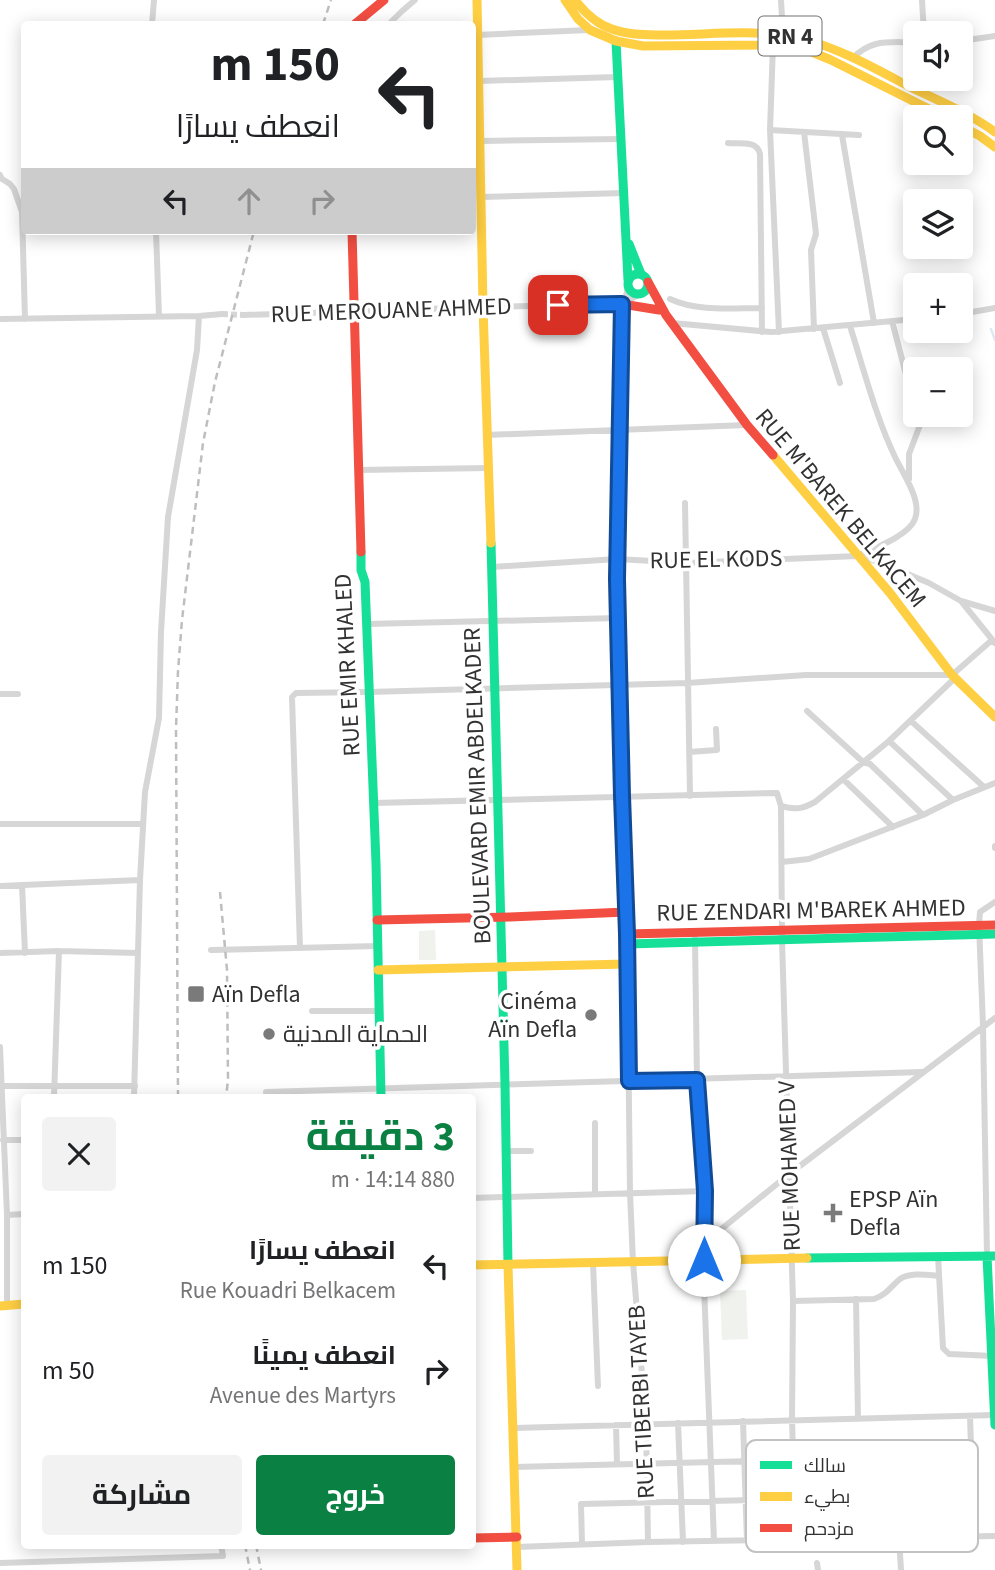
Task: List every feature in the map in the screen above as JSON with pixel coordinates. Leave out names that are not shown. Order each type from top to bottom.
[{"type":"main road","points":[[358,21],[384,0]]},
{"type":"main road","name":"BOULEVARD EMIR ABDELKADER","points":[[476,21],[477,0]]},
{"type":"main road","name":"RN 4","points":[[565,0],[578,19],[590,30],[616,41],[643,46],[773,45],[807,50],[921,105]]},
{"type":"main road","name":"RN 4","points":[[575,0],[587,16],[615,31],[637,35],[783,35],[830,48],[956,109],[995,132]]},
{"type":"main road","points":[[616,41],[624,193],[625,232],[628,284],[633,293],[641,293],[647,289],[648,282],[634,261],[625,232]]},
{"type":"main road","name":"BOULEVARD EMIR ABDELKADER","points":[[476,48],[479,81],[517,1570]]},
{"type":"main road","points":[[973,133],[995,147]]},
{"type":"main road","name":"RUE EMIR KHALED","points":[[352,235],[361,570],[365,582],[374,803],[381,1093]]},
{"type":"main road","points":[[628,284],[633,274],[641,274]]},
{"type":"main road","name":"RUE M'BAREK BELKACEM","points":[[648,282],[666,316],[747,425],[890,593],[954,676],[995,717]]},
{"type":"main road","name":"RUE M'BAREK BELKACEM","points":[[641,293],[666,316]]},
{"type":"main road","points":[[622,304],[666,316]]},
{"type":"main road","points":[[377,920],[626,912]]},
{"type":"main road","name":"RUE ZENDARI M'BAREK AHMED","points":[[979,930],[995,925]]},
{"type":"main road","points":[[627,939],[979,930],[995,934]]},
{"type":"main road","points":[[378,970],[627,964]]},
{"type":"main road","points":[[476,1265],[991,1256],[995,1425]]},
{"type":"main road","points":[[3,1306],[21,1304]]},
{"type":"main road","points":[[476,1538],[517,1536]]},
{"type":"street","points":[[147,0],[152,12]]},
{"type":"street","points":[[152,21],[154,0]]},
{"type":"street","points":[[392,21],[415,0]]},
{"type":"street","points":[[781,0],[783,35]]},
{"type":"street","points":[[922,0],[923,21]]},
{"type":"street","points":[[476,37],[590,30]]},
{"type":"street","points":[[973,39],[995,36]]},
{"type":"street","points":[[853,58],[861,49],[879,43],[903,42]]},
{"type":"street","points":[[773,45],[770,130],[779,332]]},
{"type":"street","points":[[479,81],[618,77]]},
{"type":"street","points":[[770,130],[859,135]]},
{"type":"street","points":[[803,132],[816,234],[811,250],[814,330]]},
{"type":"street","points":[[842,135],[874,323]]},
{"type":"street","points":[[480,141],[621,139]]},
{"type":"street","points":[[728,143],[754,145],[759,148],[762,331]]},
{"type":"street","points":[[0,175],[14,189],[21,209]]},
{"type":"street","points":[[481,197],[624,193]]},
{"type":"street","points":[[23,235],[25,319]]},
{"type":"street","points":[[156,235],[159,316]]},
{"type":"street","name":"RUE TIBERBI TAYEB","points":[[628,284],[622,304],[617,559],[619,685],[627,939],[630,1193],[646,1424],[648,1542]]},
{"type":"street","points":[[622,304],[641,293]]},
{"type":"street","points":[[670,299],[707,309],[762,308]]},
{"type":"street","name":"RUE MEROUANE AHMED","points":[[243,315],[622,304]]},
{"type":"street","points":[[973,312],[995,308]]},
{"type":"street","points":[[0,319],[222,314]]},
{"type":"street","points":[[134,1094],[143,824],[147,774],[159,718],[168,517],[197,349],[199,316]]},
{"type":"street","points":[[666,316],[779,332],[903,320]]},
{"type":"street","points":[[892,321],[903,363]]},
{"type":"street","points":[[850,326],[886,437],[909,481],[917,506],[915,521],[904,532],[857,556]]},
{"type":"street","points":[[823,328],[840,383]]},
{"type":"street","points":[[486,435],[747,425]]},
{"type":"street","points":[[909,481],[909,453],[919,427]]},
{"type":"street","points":[[358,470],[488,468]]},
{"type":"street","points":[[374,803],[690,796],[685,503]]},
{"type":"street","points":[[857,556],[879,562],[929,583],[961,601],[995,611]]},
{"type":"street","name":"RUE EL KODS","points":[[492,567],[617,559],[687,562],[857,556]]},
{"type":"street","points":[[781,806],[802,808],[815,802],[889,741],[993,641],[961,601]]},
{"type":"street","points":[[367,624],[618,618]]},
{"type":"street","points":[[300,948],[292,697],[296,693],[687,683],[806,675],[954,676]]},
{"type":"street","points":[[0,694],[18,694]]},
{"type":"street","points":[[807,711],[863,762],[870,764],[923,815]]},
{"type":"street","points":[[911,721],[984,787]]},
{"type":"street","points":[[689,752],[717,750],[716,729]]},
{"type":"street","points":[[889,741],[953,800]]},
{"type":"street","points":[[844,779],[893,827]]},
{"type":"street","points":[[782,862],[809,859],[923,815],[995,783]]},
{"type":"street","name":"RUE MOHAMED V","points":[[690,796],[777,793],[781,806],[782,935],[793,1301],[792,1440]]},
{"type":"street","points":[[0,824],[143,824]]},
{"type":"street","points":[[0,886],[140,880]]},
{"type":"street","points":[[22,885],[25,953]]},
{"type":"street","points":[[991,1256],[979,930],[980,912],[995,902]]},
{"type":"street","points":[[695,937],[697,1080],[705,1191],[703,1244],[714,1541]]},
{"type":"street","points":[[211,950],[378,946]]},
{"type":"street","points":[[54,1094],[60,951]]},
{"type":"street","points":[[0,953],[138,953]]},
{"type":"street","points":[[312,1011],[380,1012]]},
{"type":"street","points":[[678,1261],[995,1018]]},
{"type":"street","points":[[0,1047],[7,1215],[3,1306]]},
{"type":"street","points":[[266,1092],[381,1093],[505,1084],[922,1072]]},
{"type":"street","points":[[2,1086],[135,1086]]},
{"type":"street","points":[[595,1123],[595,1194]]},
{"type":"street","points":[[3,1140],[21,1140]]},
{"type":"street","points":[[506,1152],[531,1151]]},
{"type":"street","points":[[476,1198],[705,1191]]},
{"type":"street","points":[[7,1215],[21,1214]]},
{"type":"street","points":[[939,1256],[943,1348],[949,1354],[993,1356]]},
{"type":"street","points":[[593,1263],[598,1386]]},
{"type":"street","points":[[793,1301],[874,1299],[884,1296],[902,1277],[939,1276]]},
{"type":"street","points":[[856,1299],[858,1419]]},
{"type":"street","points":[[514,1428],[995,1415]]},
{"type":"street","points":[[970,1416],[971,1440]]},
{"type":"street","points":[[582,1544],[581,1504],[746,1500],[743,1421]]},
{"type":"street","points":[[678,1423],[683,1542]]},
{"type":"street","points":[[616,1425],[617,1464]]},
{"type":"street","points":[[514,1467],[744,1462]]},
{"type":"street","points":[[517,1547],[746,1541]]},
{"type":"street","points":[[0,1563],[223,1556],[222,1549]]},
{"type":"street","points":[[900,1552],[901,1570]]},
{"type":"shaded area","points":[[435,930],[436,960],[419,960],[419,931]]},
{"type":"shaded area","points":[[746,1290],[748,1339],[722,1340],[720,1291]]},
{"type":"waterway","points":[[991,329],[995,340]]},
{"type":"tunnel","points":[[222,314],[243,315]]},
{"type":"railway","points":[[324,21],[331,0]]},
{"type":"railway","points":[[178,1094],[176,729],[182,620],[203,443],[215,382],[253,235]]},
{"type":"railway","points":[[220,892],[227,970],[226,1094]]},
{"type":"railway","points":[[246,1549],[250,1570]]},
{"type":"railway","points":[[257,1549],[261,1570]]},
{"type":"traffic: fast","points":[[616,41],[628,280]]},
{"type":"traffic: fast","points":[[629,244],[641,274]]},
{"type":"traffic: fast","points":[[638,274],[645,277],[648,284],[645,291],[638,294],[631,291],[628,284],[631,277],[638,274]]},
{"type":"traffic: fast","points":[[491,543],[508,1265]]},
{"type":"traffic: fast","points":[[361,552],[361,570],[365,582],[376,863],[381,1094]]},
{"type":"traffic: fast","points":[[627,944],[995,934]]},
{"type":"traffic: fast","points":[[987,1256],[995,1425]]},
{"type":"traffic: fast","points":[[807,1258],[995,1256]]},
{"type":"traffic: slow","points":[[477,0],[491,543]]},
{"type":"traffic: slow","points":[[565,0],[578,19],[590,30],[616,41],[643,46],[773,45],[807,50],[921,105]]},
{"type":"traffic: slow","points":[[575,0],[596,21],[625,32],[658,35],[769,34],[817,43],[858,60],[975,119],[995,132]]},
{"type":"traffic: slow","points":[[973,132],[995,147]]},
{"type":"traffic: slow","points":[[773,455],[890,593],[952,675],[995,717]]},
{"type":"traffic: slow","points":[[378,970],[627,964]]},
{"type":"traffic: slow","points":[[476,1265],[807,1258]]},
{"type":"traffic: slow","points":[[508,1265],[517,1570]]},
{"type":"traffic: slow","points":[[0,1306],[21,1304]]},
{"type":"traffic: jam","points":[[359,21],[384,0]]},
{"type":"traffic: jam","points":[[352,235],[361,552]]},
{"type":"traffic: jam","points":[[648,282],[666,315],[747,425],[773,455]]},
{"type":"traffic: jam","points":[[622,304],[659,310]]},
{"type":"traffic: jam","points":[[377,920],[626,912]]},
{"type":"traffic: jam","points":[[627,934],[995,925]]},
{"type":"traffic: jam","points":[[476,1538],[517,1537]]},
{"type":"place","name":"Aïn Defla","points":[[196,994]]},
{"type":"place","name":"Cinéma Aïn Defla","points":[[591,1015]]},
{"type":"place","name":"الحماية المدنية","points":[[269,1034]]},
{"type":"place","name":"EPSP Aïn Defla","points":[[833,1213]]},
{"type":"route","points":[[558,305],[622,304],[617,579],[629,1081],[697,1080],[705,1191],[704,1260]]}]
